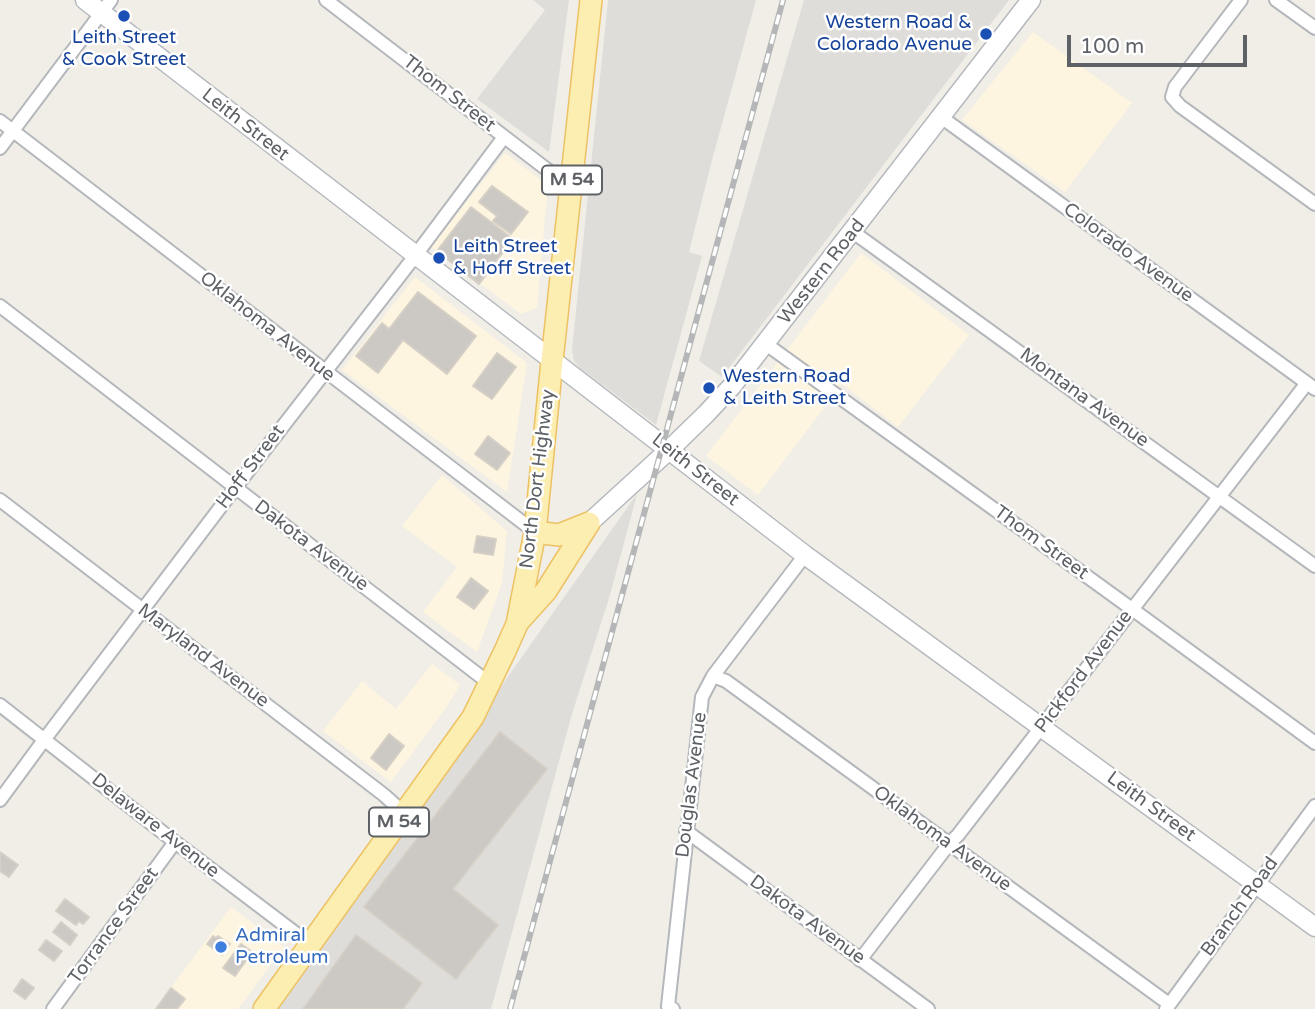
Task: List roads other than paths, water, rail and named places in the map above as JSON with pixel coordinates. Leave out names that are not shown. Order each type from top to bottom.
[{"type":"main road","name":"North Dort Highway","points":[[264,1009],[473,717],[517,624],[535,532],[591,0]]},
{"type":"main road","points":[[535,532],[559,535],[589,523]]},
{"type":"main road","points":[[517,624],[547,591],[589,523]]},
{"type":"street","name":"Leith Street","points":[[85,0],[106,6],[415,256],[805,555],[1315,927]]},
{"type":"street","name":"Thom Street","points":[[326,0],[571,188]]},
{"type":"street","name":"Western Road","points":[[589,523],[719,400],[766,344],[1031,0]]},
{"type":"street","points":[[1241,0],[1175,87],[1172,97],[1180,106],[1315,204]]},
{"type":"street","points":[[1276,0],[1315,28]]},
{"type":"street","points":[[0,148],[106,6]]},
{"type":"street","name":"Colorado Avenue","points":[[941,117],[1311,386]]},
{"type":"street","name":"Oklahoma Avenue","points":[[0,121],[535,532]]},
{"type":"street","name":"Hoff Street","points":[[0,800],[504,137]]},
{"type":"street","name":"Montana Avenue","points":[[853,232],[1315,566]]},
{"type":"street","name":"Dakota Avenue","points":[[0,306],[489,682]]},
{"type":"street","name":"Thom Street","points":[[766,344],[1315,743]]},
{"type":"street","name":"Pickford Avenue","points":[[860,960],[1219,496],[1311,386]]},
{"type":"street","name":"Maryland Avenue","points":[[0,500],[384,795],[405,814]]},
{"type":"street","name":"Douglas Avenue","points":[[670,1007],[686,831],[702,697],[713,676],[805,555]]},
{"type":"street","name":"Oklahoma Avenue","points":[[713,676],[726,681],[1167,1007]]},
{"type":"street","name":"Delaware Avenue","points":[[0,705],[311,945]]},
{"type":"street","name":"Branch Road","points":[[1167,1007],[1315,806]]},
{"type":"street","name":"Dakota Avenue","points":[[686,831],[928,1009]]},
{"type":"street","name":"Torrance Street","points":[[54,1009],[175,842]]},
{"type":"railway","points":[[510,1009],[783,0]]},
{"type":"place","name":"Leith Street & Cook Street","points":[[124,16]]},
{"type":"place","name":"Western Road & Colorado Avenue","points":[[986,34]]},
{"type":"place","name":"Leith Street & Hoff Street","points":[[439,258]]},
{"type":"place","name":"Western Road & Leith Street","points":[[709,388]]},
{"type":"place","name":"Admiral Petroleum","points":[[221,947]]}]
